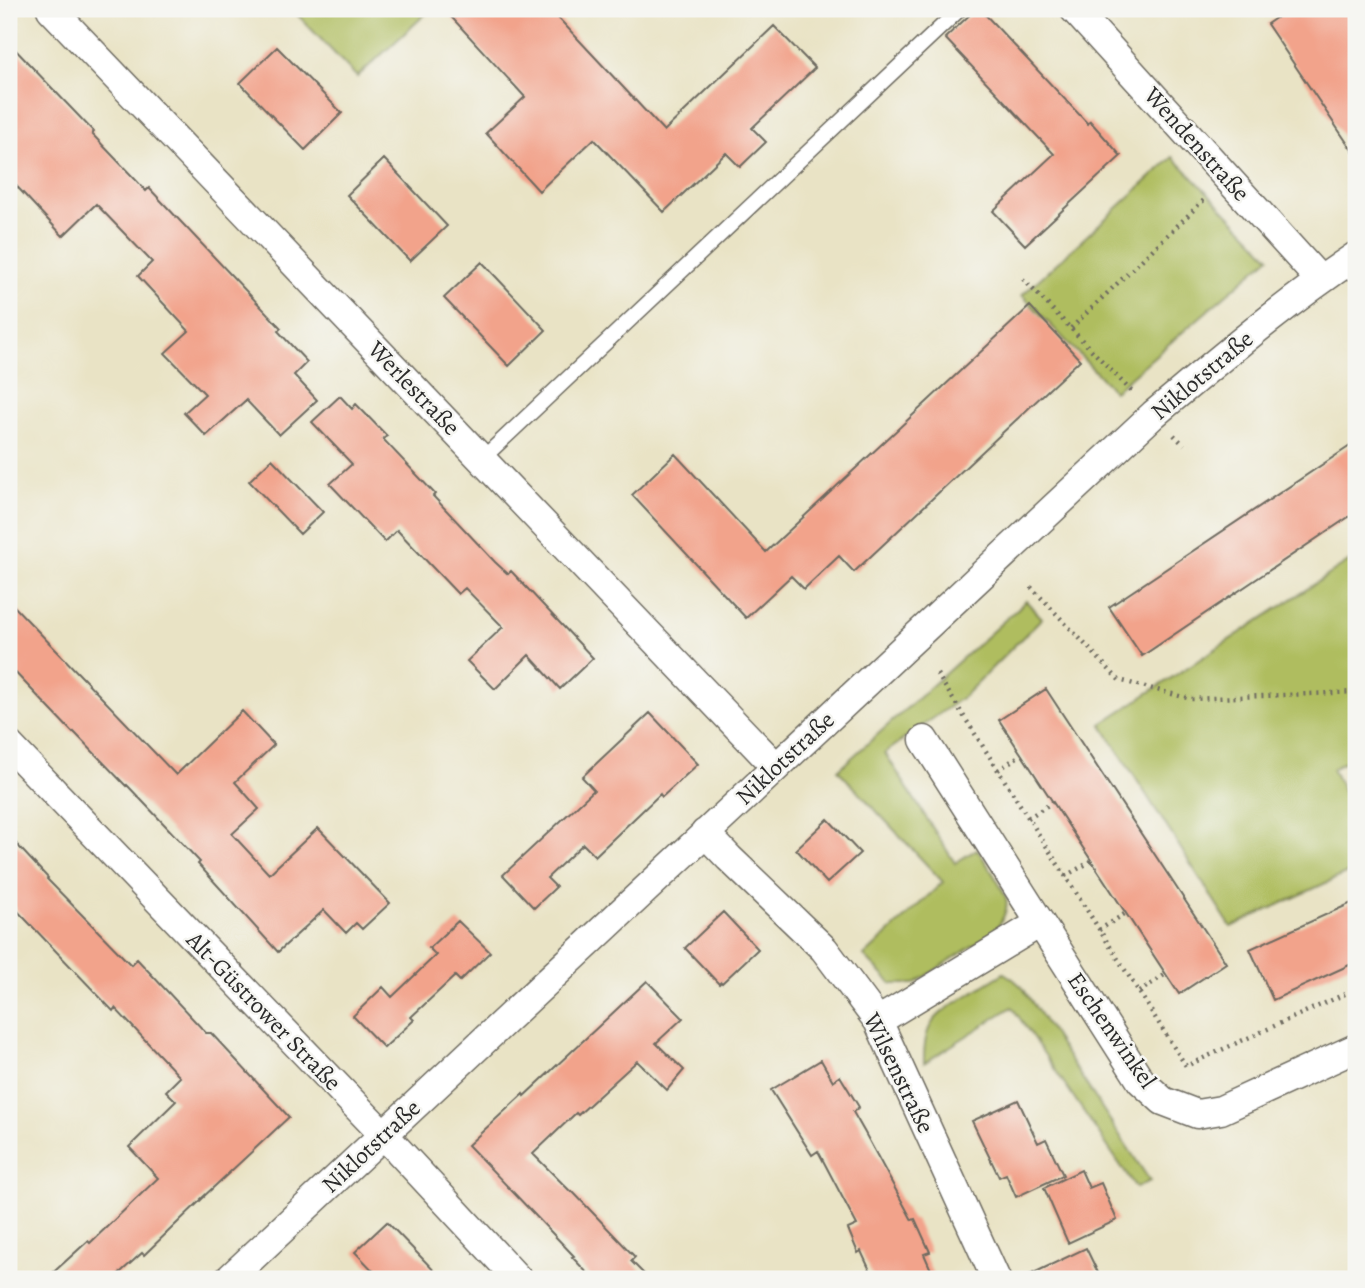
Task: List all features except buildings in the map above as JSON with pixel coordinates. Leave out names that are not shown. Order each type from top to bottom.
[{"type":"street","name":"Werlestraße","points":[[51,9],[776,766]]},
{"type":"street","name":"Wendenstraße","points":[[1074,9],[1320,280]]},
{"type":"street","name":"Niklotstraße","points":[[229,1279],[1154,414],[1244,339],[1320,280],[1356,256]]},
{"type":"street","name":"Eschenwinkel","points":[[924,740],[1141,1081],[1163,1101],[1197,1114],[1220,1111],[1356,1048]]},
{"type":"street","name":"Alt-Güstrower Straße","points":[[9,745],[383,1134],[518,1279]]},
{"type":"street","name":"Wilsenstraße","points":[[705,833],[824,949],[878,1021],[996,1279]]},
{"type":"street","points":[[878,1021],[1040,923]]},
{"type":"lane","points":[[482,459],[960,9]]},
{"type":"path","points":[[1071,328],[1227,178]]},
{"type":"path","points":[[1023,279],[1154,414]]},
{"type":"path","points":[[1031,587],[1119,680],[1191,699],[1356,692]]},
{"type":"path","points":[[937,674],[1186,1066],[1356,989]]},
{"type":"path","points":[[998,770],[1022,754]]},
{"type":"path","points":[[1028,818],[1053,802]]},
{"type":"path","points":[[1065,877],[1092,862]]},
{"type":"path","points":[[1099,930],[1126,913]]},
{"type":"path","points":[[1139,992],[1166,974]]},
{"type":"green space","points":[[292,9],[431,9],[357,77]]},
{"type":"green space","points":[[1173,157],[1270,257],[1114,391],[1022,295]]},
{"type":"green space","points":[[1356,557],[1356,756],[1332,769],[1356,816],[1356,869],[1231,927],[1101,724]]},
{"type":"green space","points":[[1026,601],[1042,618],[964,696],[885,753],[955,863],[977,849],[998,881],[1007,903],[1002,920],[995,931],[914,984],[892,984],[864,956],[943,882],[838,770]]},
{"type":"green space","points":[[1004,973],[1022,987],[1150,1181],[1136,1188],[1012,1007],[924,1063],[926,1039],[932,1022],[954,1004]]}]
